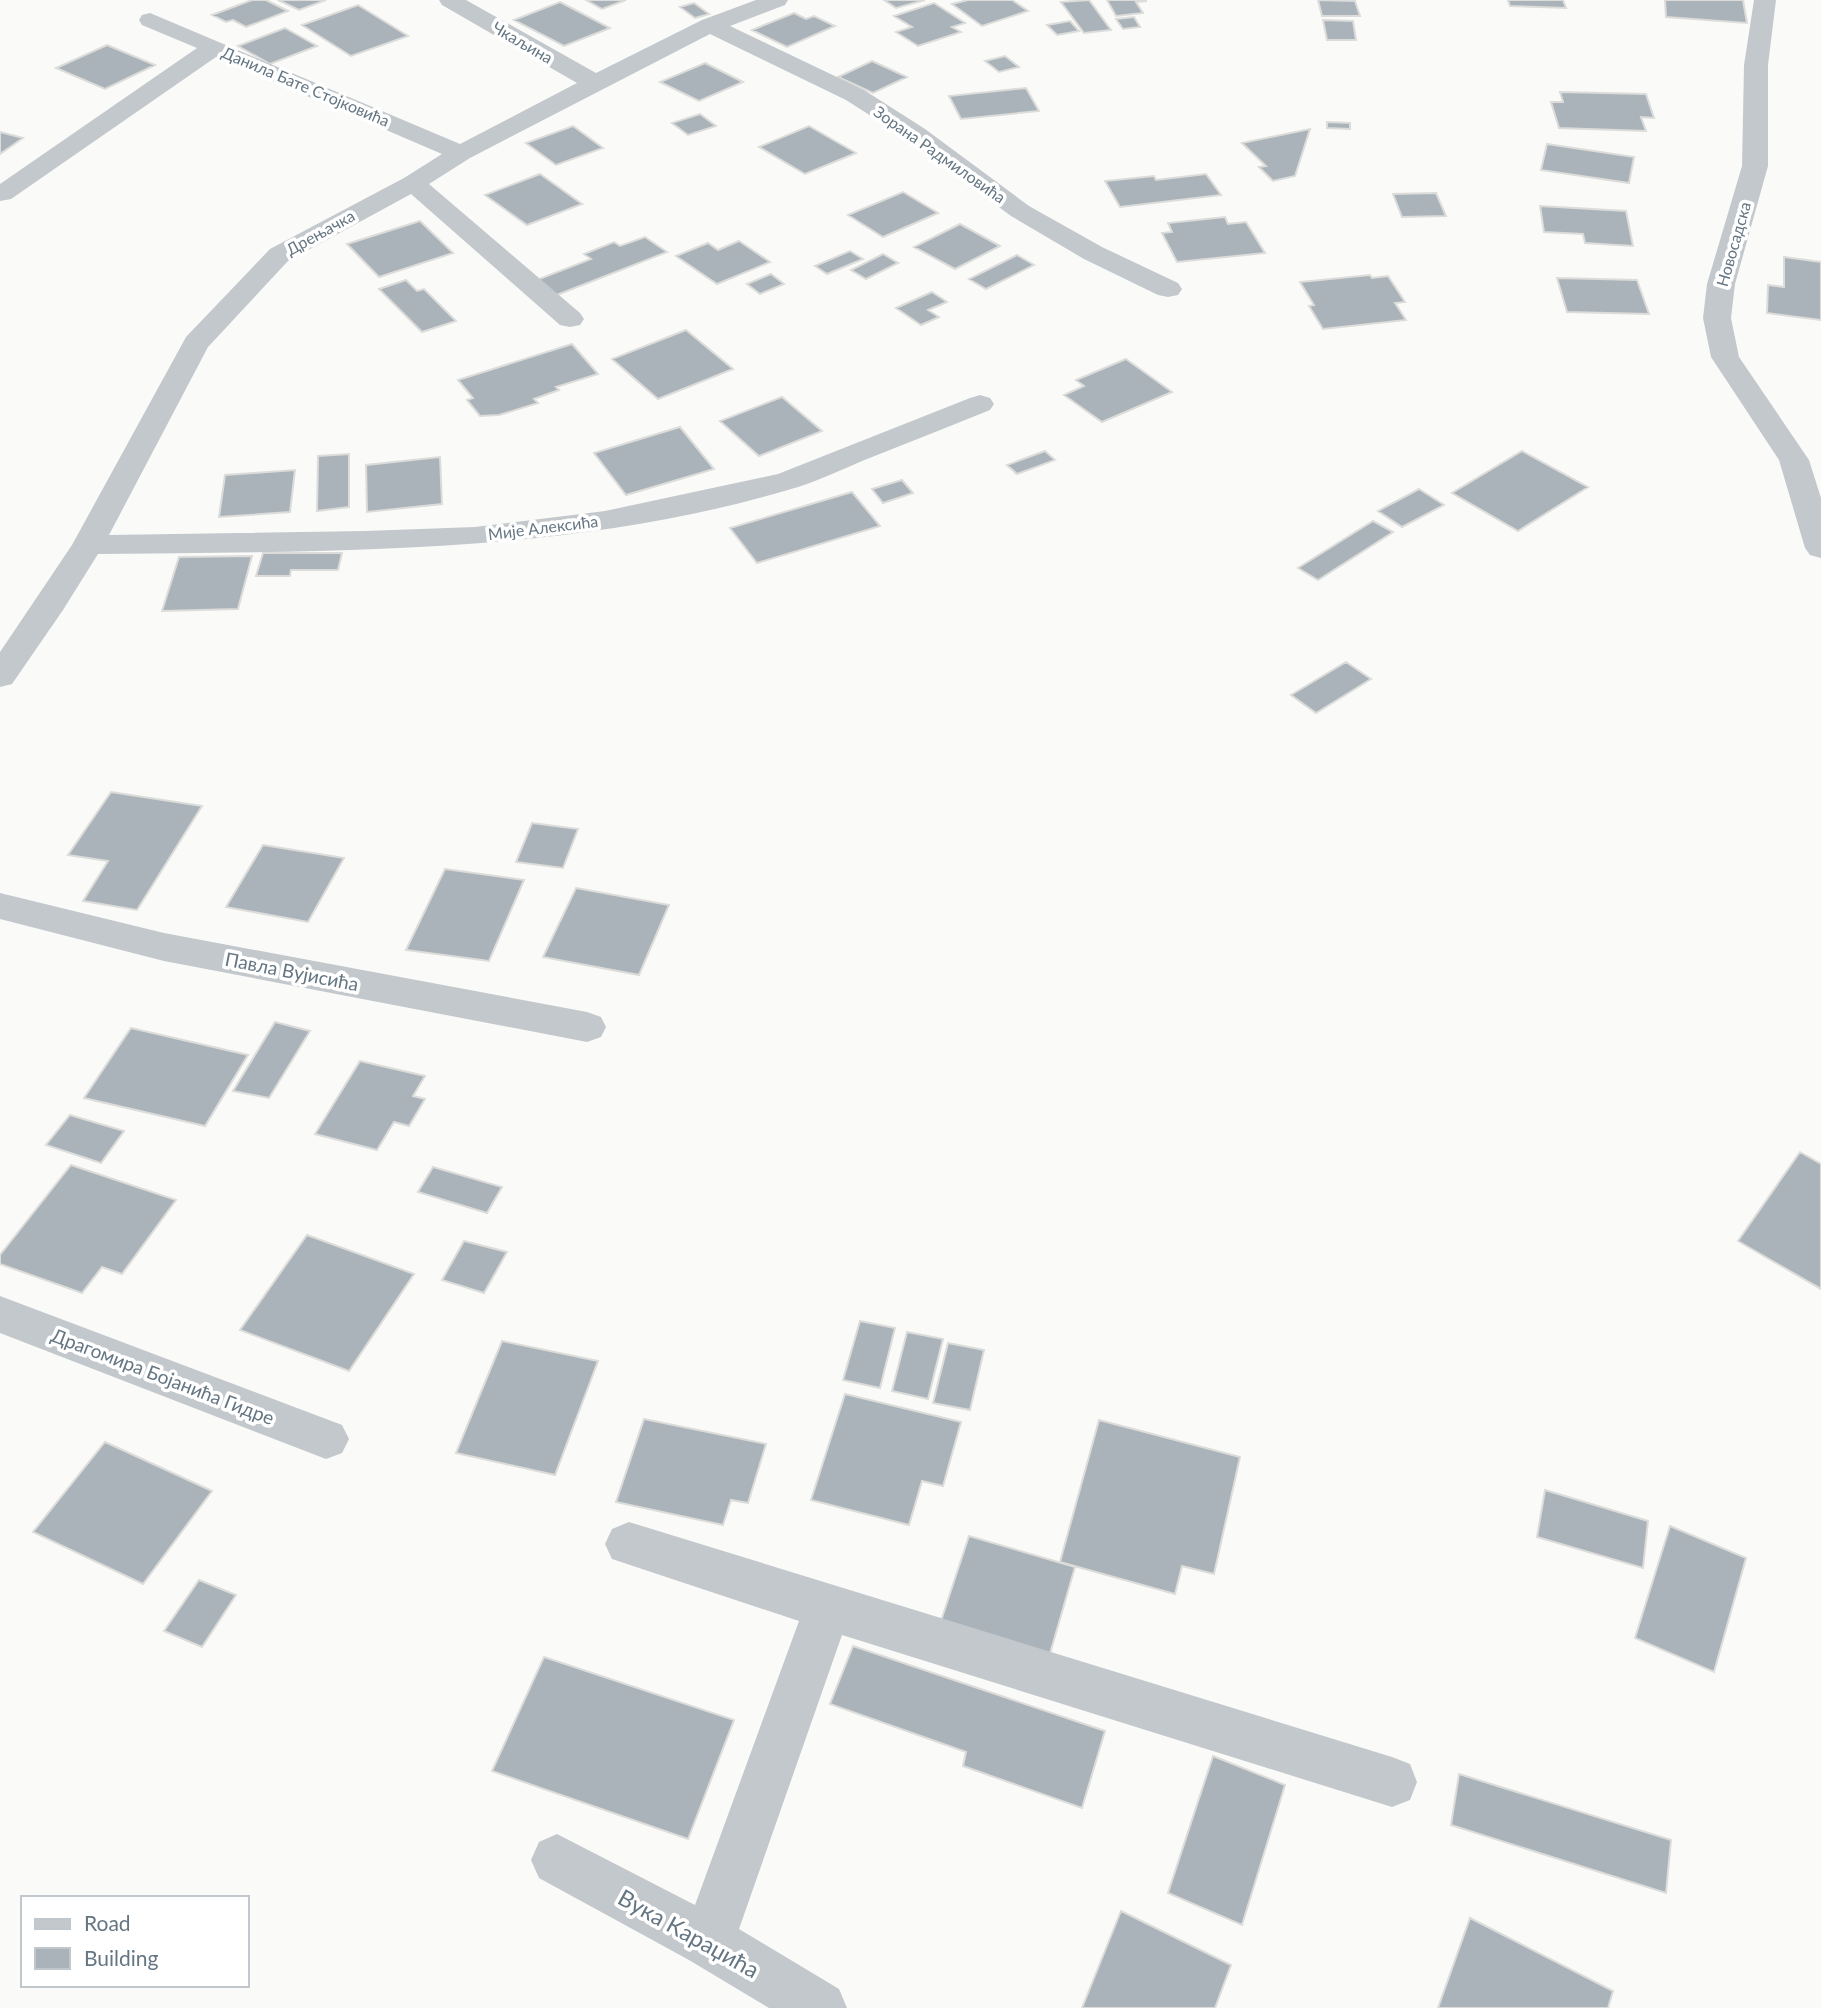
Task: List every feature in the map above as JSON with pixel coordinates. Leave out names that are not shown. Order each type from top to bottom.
[{"type":"street","name":"Чкаљина","points":[[450,0],[595,83]]},
{"type":"street","name":"Дрењачка","points":[[0,676],[52,603],[88,545],[196,342],[279,255],[413,183],[461,153],[595,83],[710,25],[777,0]]},
{"type":"street","name":"Новосадска","points":[[1765,0],[1756,65],[1755,166],[1721,284],[1717,318],[1725,357],[1811,485],[1821,548]]},
{"type":"street","name":"Данила Бате Стојковића","points":[[150,20],[461,153]]},
{"type":"street","name":"Зорана Радмиловића","points":[[710,25],[855,95],[916,134],[1020,211],[1093,253],[1168,289]]},
{"type":"street","points":[[2,194],[214,47]]},
{"type":"street","points":[[413,183],[570,319]]},
{"type":"street","name":"Мије Алексића","points":[[88,545],[475,536],[605,520],[726,496],[789,480],[980,404]]},
{"type":"street","name":"Павла Вујисића","points":[[0,906],[164,947],[587,1027]]},
{"type":"street","name":"Драгомира Бојанића Гидре","points":[[0,1314],[326,1439]]},
{"type":"street","points":[[629,1544],[1392,1782]]},
{"type":"street","points":[[708,1941],[828,1608]]},
{"type":"street","name":"Вука Караџића","points":[[557,1860],[708,1941],[820,2008]]},
{"type":"building","points":[[252,0],[266,0],[288,11],[246,27],[233,20],[226,22],[212,15]]},
{"type":"building","points":[[278,0],[326,0],[299,10]]},
{"type":"building","points":[[586,0],[626,0],[602,9]]},
{"type":"building","points":[[884,0],[925,0],[896,8]]},
{"type":"building","points":[[968,0],[1012,0],[1028,11],[982,26],[952,4]]},
{"type":"building","points":[[1089,0],[1111,30],[1084,33],[1061,2]]},
{"type":"building","points":[[1107,0],[1146,1],[1136,2],[1143,13],[1116,16]]},
{"type":"building","points":[[1318,0],[1355,1],[1360,16],[1322,16]]},
{"type":"building","points":[[1508,0],[1563,0],[1566,8],[1510,6]]},
{"type":"building","points":[[1665,0],[1743,0],[1747,23],[1666,17]]},
{"type":"building","points":[[560,2],[610,28],[564,46],[514,20]]},
{"type":"building","points":[[694,3],[709,14],[695,18],[680,7]]},
{"type":"building","points":[[934,3],[965,23],[952,27],[961,32],[918,46],[896,32],[912,27],[894,16]]},
{"type":"building","points":[[358,5],[408,36],[351,56],[302,25]]},
{"type":"building","points":[[794,13],[806,19],[814,16],[835,26],[787,47],[752,30]]},
{"type":"building","points":[[1134,17],[1140,27],[1123,29],[1116,19]]},
{"type":"building","points":[[1323,20],[1353,21],[1356,40],[1327,40]]},
{"type":"building","points":[[1070,21],[1079,31],[1057,35],[1047,25]]},
{"type":"building","points":[[285,28],[317,46],[270,64],[238,46]]},
{"type":"building","points":[[107,45],[155,65],[105,89],[56,68]]},
{"type":"building","points":[[1005,56],[1019,67],[999,72],[985,61]]},
{"type":"building","points":[[872,61],[907,77],[873,93],[838,77]]},
{"type":"building","points":[[705,63],[743,82],[699,101],[660,82]]},
{"type":"building","points":[[1026,88],[1039,111],[961,119],[949,96]]},
{"type":"building","points":[[1560,92],[1646,94],[1654,118],[1641,117],[1646,131],[1559,128],[1551,102],[1563,102]]},
{"type":"building","points":[[700,114],[716,126],[688,135],[672,123]]},
{"type":"building","points":[[1327,122],[1350,123],[1350,129],[1327,128]]},
{"type":"building","points":[[573,126],[603,148],[556,165],[526,143]]},
{"type":"building","points":[[809,126],[856,153],[805,174],[759,147]]},
{"type":"building","points":[[1310,129],[1295,176],[1273,181],[1259,167],[1266,166],[1242,143]]},
{"type":"building","points":[[0,132],[23,138],[0,154]]},
{"type":"building","points":[[1547,144],[1634,157],[1629,183],[1541,170]]},
{"type":"building","points":[[540,174],[582,204],[527,225],[485,195]]},
{"type":"building","points":[[1206,174],[1221,195],[1120,207],[1105,181],[1154,176],[1156,180]]},
{"type":"building","points":[[903,192],[938,213],[883,237],[848,215]]},
{"type":"building","points":[[1436,193],[1446,216],[1402,217],[1393,194]]},
{"type":"building","points":[[1540,206],[1626,211],[1633,246],[1585,243],[1583,234],[1544,232]]},
{"type":"building","points":[[1225,217],[1228,224],[1246,222],[1265,253],[1177,262],[1162,233],[1172,232],[1168,223]]},
{"type":"building","points":[[420,221],[453,253],[379,277],[347,244]]},
{"type":"building","points":[[960,224],[1000,246],[955,269],[914,247]]},
{"type":"building","points":[[645,237],[667,252],[554,296],[534,281],[591,259],[584,254],[614,242],[620,246]]},
{"type":"building","points":[[739,241],[770,262],[717,284],[676,256],[708,243],[718,250]]},
{"type":"building","points":[[850,251],[863,259],[827,274],[815,266]]},
{"type":"building","points":[[883,254],[898,263],[866,279],[851,270]]},
{"type":"building","points":[[1017,255],[1034,265],[986,289],[969,279]]},
{"type":"building","points":[[1784,257],[1821,262],[1821,320],[1767,313],[1768,285],[1784,287]]},
{"type":"building","points":[[771,274],[784,284],[760,294],[747,284]]},
{"type":"building","points":[[1370,275],[1372,278],[1388,276],[1405,302],[1395,303],[1406,320],[1323,329],[1309,306],[1314,305],[1300,282]]},
{"type":"building","points":[[1557,278],[1637,280],[1649,314],[1567,312]]},
{"type":"building","points":[[406,280],[417,291],[424,289],[456,321],[422,332],[379,289]]},
{"type":"building","points":[[932,292],[947,302],[928,310],[939,317],[921,325],[896,308]]},
{"type":"building","points":[[686,330],[733,369],[658,399],[612,359]]},
{"type":"building","points":[[572,344],[598,374],[556,387],[559,390],[534,399],[538,403],[499,415],[480,416],[467,400],[473,398],[458,380]]},
{"type":"building","points":[[1126,359],[1172,392],[1102,422],[1064,395],[1084,386],[1076,380]]},
{"type":"building","points":[[782,397],[822,431],[759,456],[720,421]]},
{"type":"building","points":[[680,427],[714,469],[626,495],[594,453]]},
{"type":"building","points":[[1045,451],[1055,460],[1017,474],[1007,465]]},
{"type":"building","points":[[1522,451],[1588,487],[1518,531],[1452,493]]},
{"type":"building","points":[[349,454],[349,507],[317,511],[318,456]]},
{"type":"building","points":[[440,457],[442,504],[367,512],[366,465]]},
{"type":"building","points":[[295,470],[290,512],[219,517],[225,475]]},
{"type":"building","points":[[902,480],[913,493],[883,503],[872,489]]},
{"type":"building","points":[[1419,489],[1444,505],[1402,527],[1378,511]]},
{"type":"building","points":[[852,492],[880,526],[757,563],[730,528]]},
{"type":"building","points":[[1373,521],[1393,532],[1318,580],[1298,568]]},
{"type":"building","points":[[263,553],[342,553],[338,570],[291,570],[290,576],[256,576]]},
{"type":"building","points":[[252,556],[238,609],[162,611],[179,557]]},
{"type":"building","points":[[1346,662],[1371,679],[1316,713],[1291,695]]},
{"type":"building","points":[[111,792],[202,806],[137,910],[83,901],[108,861],[68,855]]},
{"type":"building","points":[[532,823],[578,829],[563,868],[516,862]]},
{"type":"building","points":[[263,845],[344,858],[308,922],[226,907]]},
{"type":"building","points":[[445,869],[524,880],[489,961],[406,950]]},
{"type":"building","points":[[576,888],[669,905],[639,975],[543,957]]},
{"type":"building","points":[[275,1022],[310,1031],[269,1098],[233,1091]]},
{"type":"building","points":[[131,1028],[248,1055],[205,1126],[84,1098]]},
{"type":"building","points":[[360,1061],[425,1076],[413,1096],[425,1099],[409,1126],[394,1122],[377,1150],[315,1134]]},
{"type":"building","points":[[70,1115],[124,1131],[101,1163],[46,1145]]},
{"type":"building","points":[[1800,1152],[1821,1164],[1821,1289],[1738,1241]]},
{"type":"building","points":[[71,1165],[176,1200],[122,1274],[102,1267],[82,1293],[0,1264],[0,1255]]},
{"type":"building","points":[[433,1167],[502,1187],[487,1213],[418,1192]]},
{"type":"building","points":[[307,1235],[414,1274],[349,1371],[240,1330]]},
{"type":"building","points":[[464,1241],[507,1252],[484,1293],[442,1280]]},
{"type":"building","points":[[860,1321],[895,1328],[880,1388],[843,1380]]},
{"type":"building","points":[[907,1332],[943,1339],[928,1399],[892,1391]]},
{"type":"building","points":[[502,1341],[598,1361],[555,1475],[456,1453]]},
{"type":"building","points":[[948,1343],[984,1350],[970,1410],[933,1403]]},
{"type":"building","points":[[845,1394],[961,1422],[943,1486],[922,1481],[909,1525],[811,1500]]},
{"type":"building","points":[[644,1419],[766,1444],[748,1503],[731,1500],[723,1525],[616,1502]]},
{"type":"building","points":[[1099,1420],[1240,1457],[1214,1574],[1182,1566],[1175,1594],[1060,1562]]},
{"type":"building","points":[[105,1442],[212,1491],[143,1584],[33,1532]]},
{"type":"building","points":[[1545,1490],[1648,1521],[1643,1568],[1537,1537]]},
{"type":"building","points":[[1670,1526],[1746,1558],[1714,1672],[1635,1638]]},
{"type":"building","points":[[969,1536],[1075,1567],[1049,1657],[940,1624]]},
{"type":"building","points":[[199,1580],[236,1595],[202,1647],[164,1631]]},
{"type":"building","points":[[853,1646],[1105,1731],[1082,1808],[963,1766],[966,1752],[830,1704]]},
{"type":"building","points":[[544,1657],[734,1720],[688,1839],[492,1771]]},
{"type":"building","points":[[1213,1756],[1285,1785],[1242,1925],[1168,1893]]},
{"type":"building","points":[[1459,1774],[1671,1840],[1666,1893],[1451,1825]]},
{"type":"building","points":[[1121,1911],[1231,1965],[1215,2008],[1082,2008]]},
{"type":"building","points":[[1470,1918],[1613,1991],[1608,2008],[1438,2008]]}]
